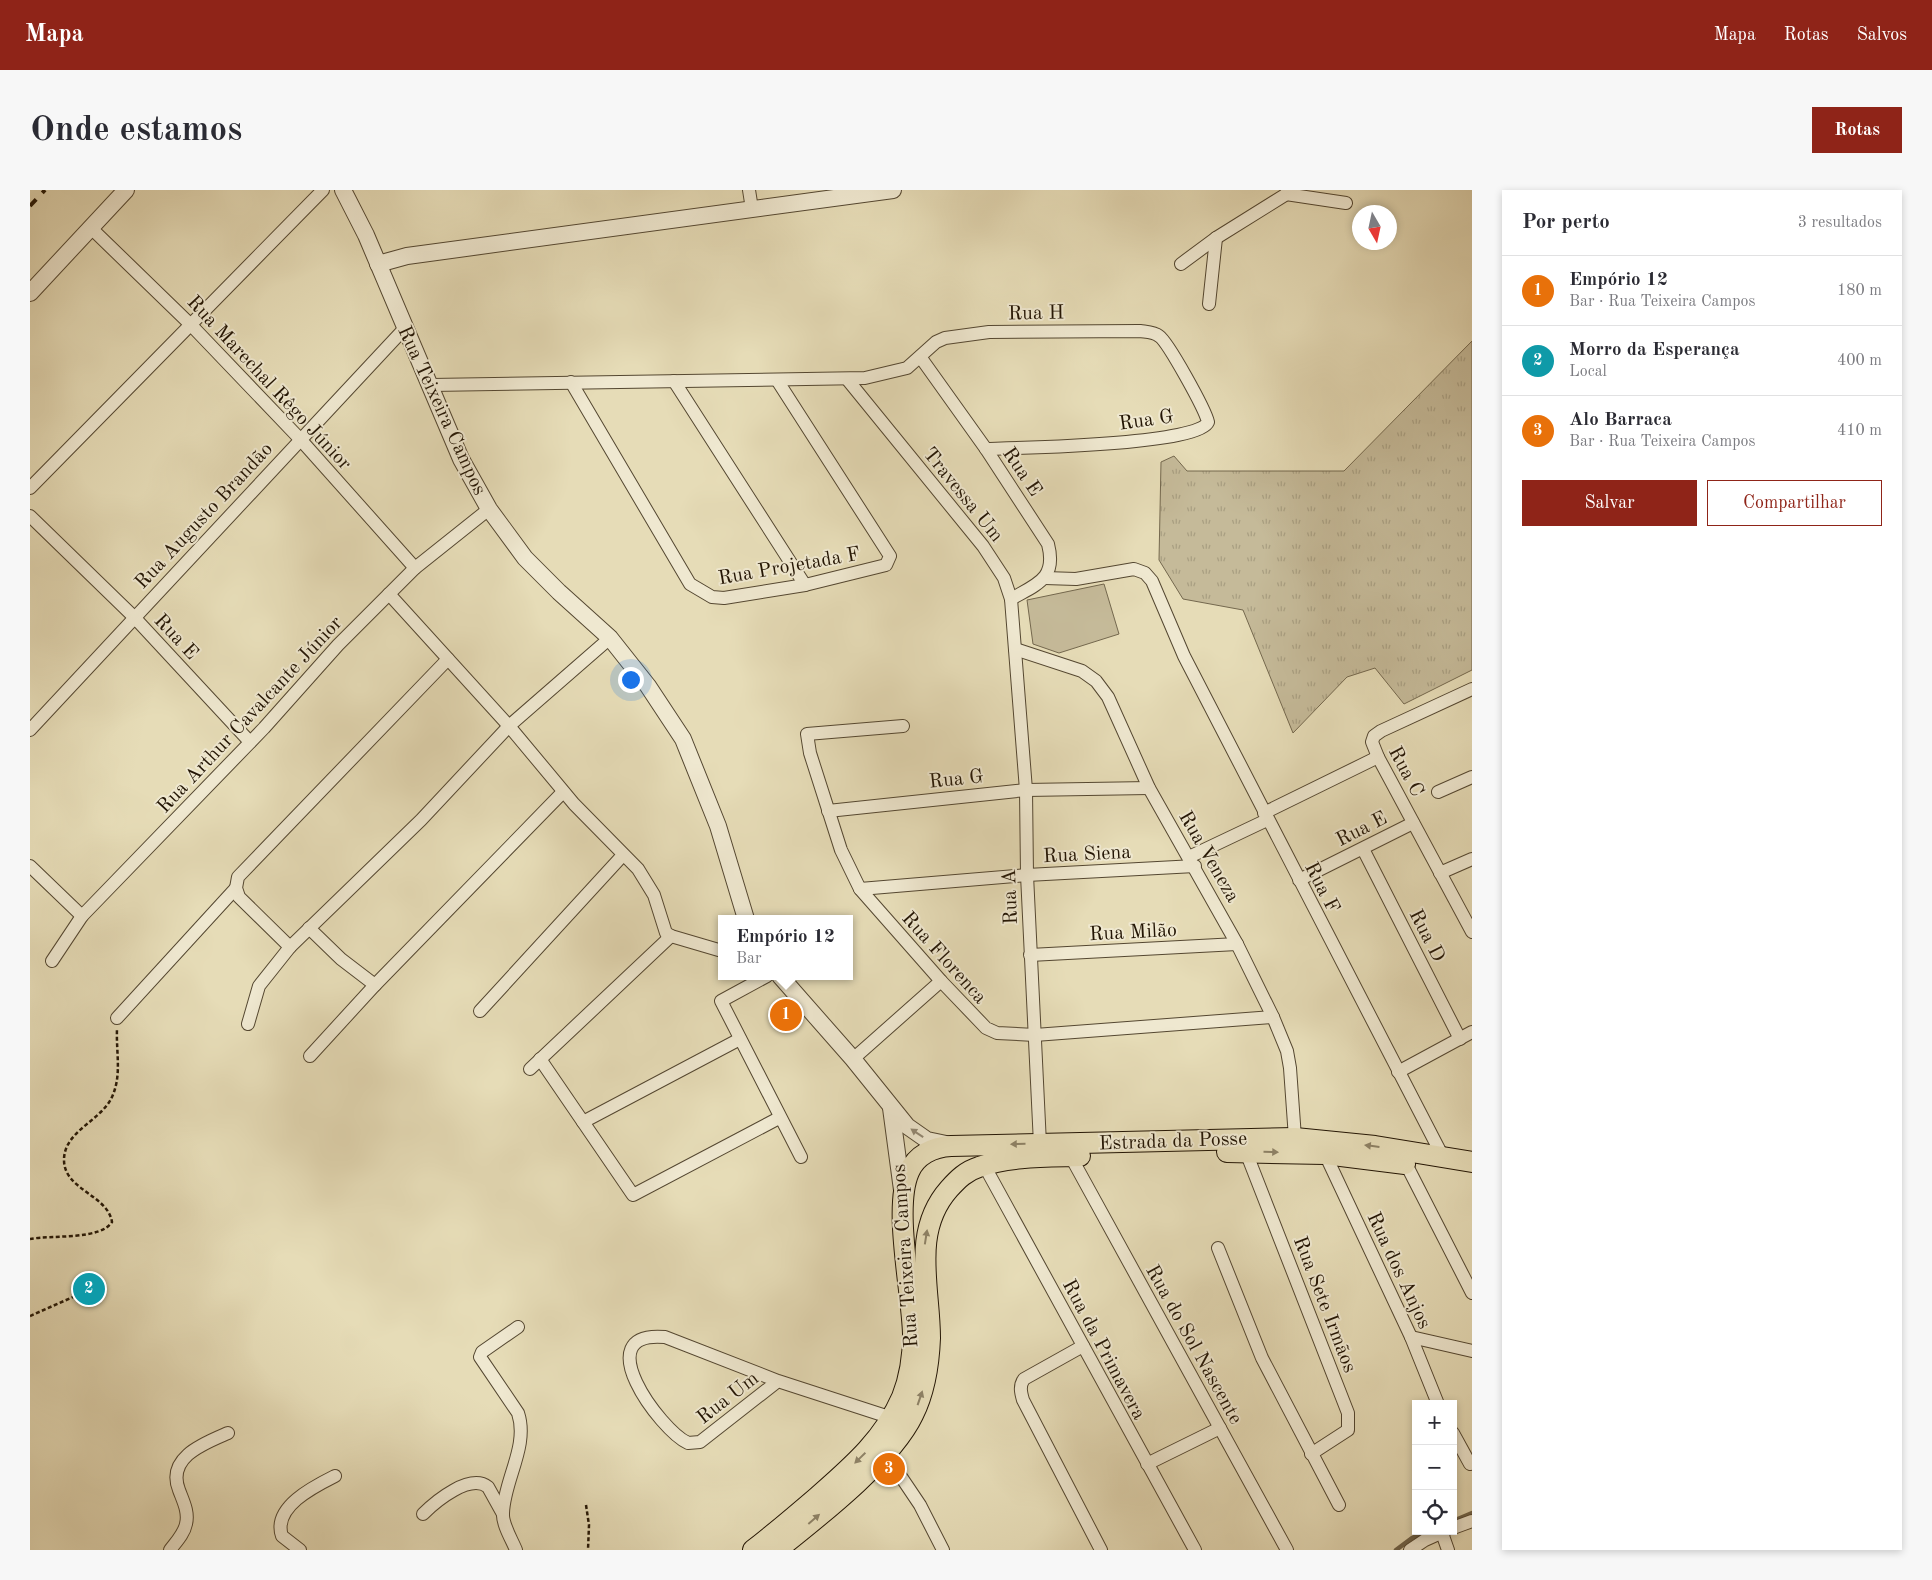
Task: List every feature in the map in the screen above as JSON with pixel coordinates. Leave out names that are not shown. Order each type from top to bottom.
[{"type":"main road","name":"Estrada da Posse","points":[[904,1197],[906,1180],[914,1163],[930,1150],[951,1146],[1295,1138],[1375,1146],[1472,1175]]},
{"type":"main road","points":[[951,1146],[961,1159],[963,1175]]},
{"type":"main road","name":"Estrada da Posse","points":[[963,1175],[984,1165],[1018,1159],[1246,1152],[1414,1159],[1443,1157],[1472,1162]]},
{"type":"main road","name":"Rua Teixeira Campos","points":[[776,1550],[865,1475],[885,1453],[913,1416],[926,1378],[930,1336],[925,1251],[926,1237],[934,1212],[946,1193],[963,1175]]},
{"type":"main road","points":[[904,1197],[919,1209],[934,1212]]},
{"type":"main road","name":"Rua Teixeira Campos","points":[[753,1550],[864,1454],[892,1418],[909,1377],[913,1335],[904,1197]]},
{"type":"street","points":[[30,293],[126,190]]},
{"type":"street","points":[[30,488],[324,190]]},
{"type":"street","name":"Rua Teixeira Campos","points":[[343,190],[378,264],[461,459],[489,509],[525,558],[558,592],[610,638],[658,701],[683,739],[718,826],[745,915]]},
{"type":"street","points":[[749,190],[752,209]]},
{"type":"street","points":[[378,264],[407,256],[894,190]]},
{"type":"street","points":[[1182,264],[1216,238],[1290,192],[1346,203]]},
{"type":"street","name":"Rua Marechal Rêgo Júnior","points":[[91,228],[191,325],[300,439],[415,568]]},
{"type":"street","points":[[1209,304],[1216,238]]},
{"type":"street","name":"Rua Augusto Brandão","points":[[30,730],[405,328]]},
{"type":"street","name":"Rua H","points":[[431,385],[847,379],[888,374],[907,368],[921,358],[936,342],[945,338],[981,332],[1140,330],[1159,336]]},
{"type":"street","name":"Rua G","points":[[986,449],[1156,439],[1205,427],[1208,422],[1202,407],[1165,342],[1159,336]]},
{"type":"street","name":"Rua E","points":[[921,358],[986,449],[1048,544],[1051,564],[1045,578]]},
{"type":"street","name":"Travessa Um","points":[[847,379],[983,546],[1004,578],[1011,599],[1016,649]]},
{"type":"street","name":"Rua Projetada F","points":[[572,382],[690,584],[712,597],[724,598],[805,585],[880,567],[886,565],[890,556],[776,380]]},
{"type":"street","points":[[674,381],[805,585]]},
{"type":"street","name":"Rua Arthur Cavalcante Júnior","points":[[52,961],[82,916],[250,742],[338,646],[415,568],[489,509]]},
{"type":"street","name":"Rua E","points":[[30,516],[134,617],[250,742]]},
{"type":"street","name":"Rua F","points":[[1045,578],[1076,579],[1139,570],[1152,582],[1184,656],[1443,1157]]},
{"type":"street","points":[[1011,599],[1045,578]]},
{"type":"street","points":[[390,594],[509,726],[563,792],[648,882],[663,928],[671,936],[718,950]]},
{"type":"street","points":[[248,1024],[252,1004],[259,986],[290,947],[421,820],[509,726],[610,638]]},
{"type":"street","name":"Rua Veneza","points":[[1016,649],[1069,665],[1096,681],[1108,697],[1149,788],[1237,944],[1273,1017],[1286,1051],[1290,1068],[1295,1138]]},
{"type":"street","name":"Rua A","points":[[1016,649],[1026,790],[1026,875],[1040,1144]]},
{"type":"street","points":[[290,947],[239,898],[236,888],[238,877],[448,659]]},
{"type":"street","name":"Rua C","points":[[1413,823],[1373,748],[1374,736],[1472,690]]},
{"type":"street","name":"Rua Florenca","points":[[903,726],[807,734],[810,753],[841,850],[860,889],[941,981],[986,1028],[997,1033],[1035,1035],[1273,1017]]},
{"type":"street","points":[[1192,862],[1266,816],[1378,757]]},
{"type":"street","points":[[1438,792],[1472,777]]},
{"type":"street","name":"Rua G","points":[[828,811],[1026,790],[1149,788]]},
{"type":"street","points":[[310,1056],[375,985],[563,792]]},
{"type":"street","points":[[1413,823],[1472,932]]},
{"type":"street","name":"Rua E","points":[[1299,880],[1413,823]]},
{"type":"street","name":"Rua D","points":[[1363,849],[1460,1038]]},
{"type":"street","points":[[480,1011],[623,855]]},
{"type":"street","points":[[1440,873],[1472,859]]},
{"type":"street","name":"Rua Siena","points":[[860,889],[1192,862]]},
{"type":"street","points":[[30,866],[82,916]]},
{"type":"street","points":[[117,1018],[236,888]]},
{"type":"street","points":[[309,928],[341,959],[375,985]]},
{"type":"street","points":[[530,1069],[671,936]]},
{"type":"street","name":"Rua Milão","points":[[1030,955],[1237,944]]},
{"type":"street","points":[[759,980],[721,1000],[779,1118],[801,1157]]},
{"type":"street","name":"Rua Teixeira Campos","points":[[784,980],[853,1059],[891,1108],[915,1132],[927,1140],[951,1146]]},
{"type":"street","points":[[853,1059],[941,981]]},
{"type":"street","points":[[1398,1072],[1472,1032]]},
{"type":"street","points":[[583,1122],[740,1039]]},
{"type":"street","points":[[540,1059],[633,1196],[779,1118]]},
{"type":"street","name":"Rua Teixeira Campos","points":[[891,1108],[904,1197]]},
{"type":"street","points":[[1431,1134],[1414,1159],[1472,1293]]},
{"type":"street","name":"Rua Sete Irmãos","points":[[1246,1152],[1348,1414],[1348,1430],[1311,1454]]},
{"type":"street","name":"Rua dos Anjos","points":[[1325,1154],[1411,1337],[1436,1400]]},
{"type":"street","name":"Rua do Sol Nascente","points":[[1071,1157],[1287,1550]]},
{"type":"street","name":"Rua da Primavera","points":[[984,1165],[1195,1550]]},
{"type":"street","points":[[1218,1248],[1262,1358],[1338,1506]]},
{"type":"street","points":[[502,1514],[522,1428],[518,1413],[480,1357],[482,1352],[518,1327]]},
{"type":"street","name":"Rua Um","points":[[665,1337],[778,1381],[700,1442],[688,1443],[676,1434],[633,1381],[628,1360],[632,1349],[638,1343],[647,1338],[665,1337]]},
{"type":"street","points":[[1411,1337],[1472,1351]]},
{"type":"street","points":[[1083,1346],[1024,1379],[1020,1384],[1023,1400],[1101,1550]]},
{"type":"street","points":[[778,1381],[892,1418]]},
{"type":"street","points":[[1147,1464],[1220,1428]]},
{"type":"street","points":[[170,1550],[181,1536],[187,1516],[178,1487],[177,1467],[189,1453],[228,1433]]},
{"type":"street","points":[[1457,1440],[1470,1464]]},
{"type":"street","points":[[885,1453],[920,1505],[943,1550]]},
{"type":"street","points":[[300,1550],[282,1536],[281,1526],[286,1512],[304,1494],[335,1476]]},
{"type":"street","points":[[424,1514],[445,1495],[476,1483],[488,1487],[502,1514],[516,1550]]},
{"type":"street","points":[[1457,1527],[1472,1521]]},
{"type":"street","points":[[1410,1550],[1425,1540],[1437,1535]]},
{"type":"street","points":[[1447,1535],[1448,1550]]},
{"type":"path","points":[[30,1239],[98,1232],[109,1227],[112,1222],[106,1208],[72,1180],[64,1162],[70,1141],[102,1112],[111,1099],[118,1079],[117,1018]]},
{"type":"path","points":[[30,1316],[73,1297]]},
{"type":"path","points":[[586,1505],[589,1525],[588,1550]]},
{"type":"green space","points":[[1472,341],[1472,670],[1404,704],[1375,668],[1347,677],[1293,733],[1243,610],[1183,599],[1159,560],[1161,462],[1174,456],[1187,471],[1344,471]]},
{"type":"green space","points":[[1104,584],[1119,634],[1059,653],[1033,644],[1027,600]]},
{"type":"waterway","points":[[1457,1519],[1472,1513]]},
{"type":"waterway","points":[[1396,1550],[1419,1535]]},
{"type":"railway","points":[[30,206],[45,190]]},
{"type":"place","name":"Empório 12","points":[[786,1015]]},
{"type":"place","name":"Morro da Esperança","points":[[89,1289]]},
{"type":"place","name":"Alo Barraca","points":[[889,1469]]}]
